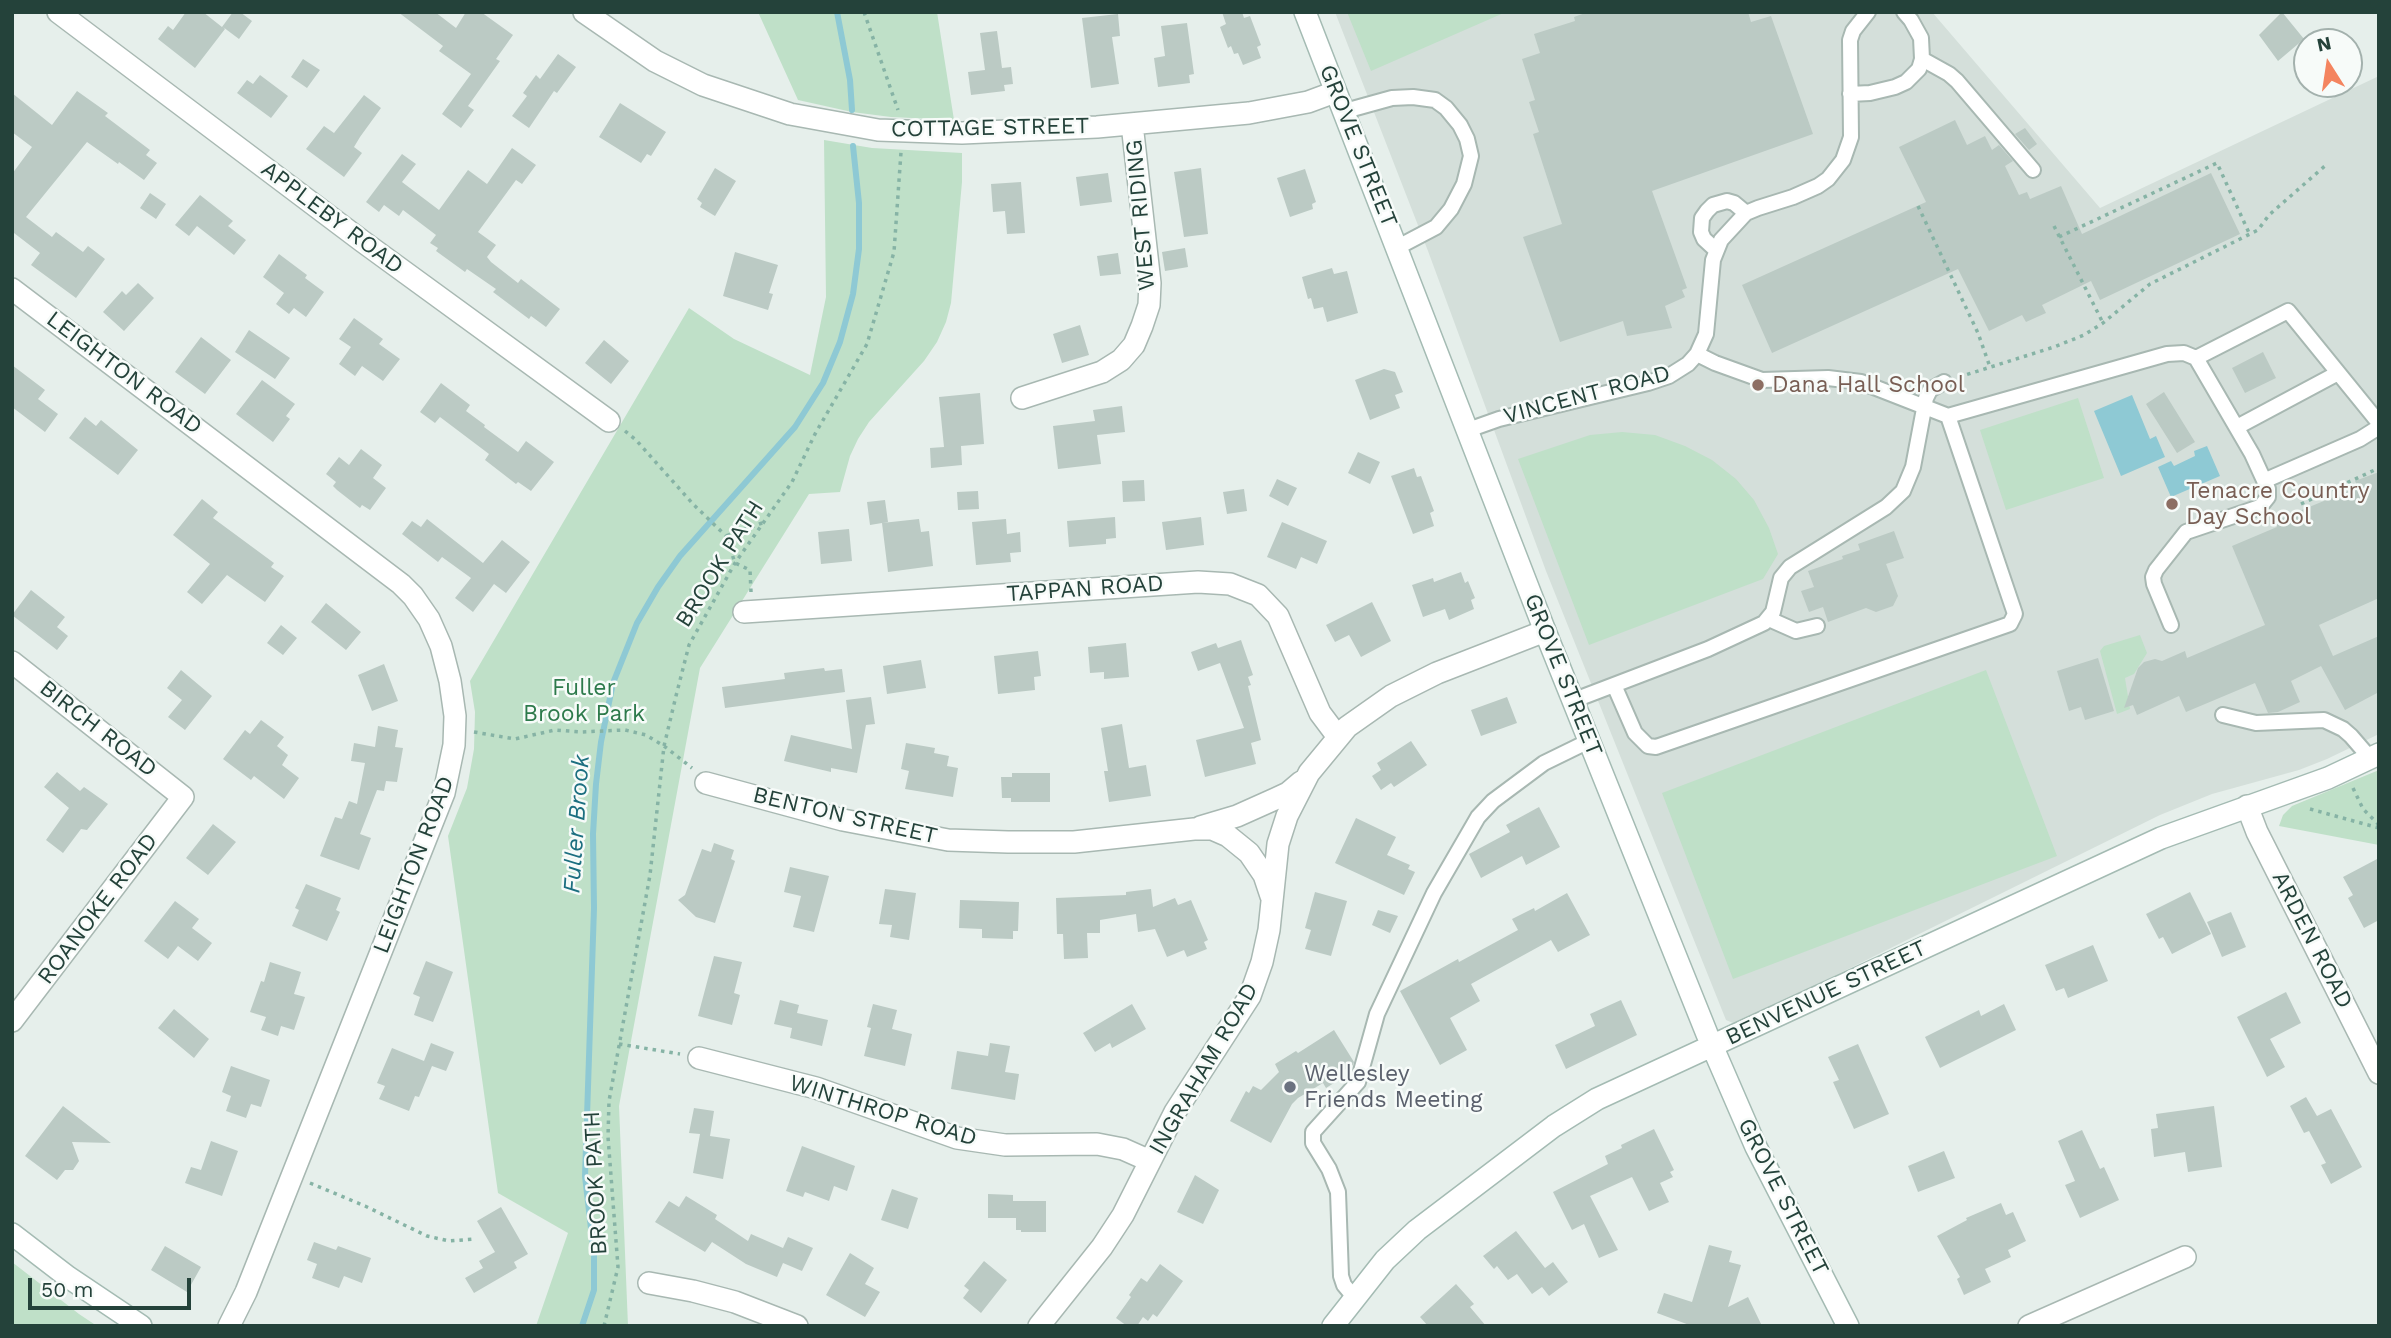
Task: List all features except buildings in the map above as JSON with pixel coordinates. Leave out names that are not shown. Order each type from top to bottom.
[{"type":"street","name":"APPLEBY ROAD","points":[[58,12],[362,241],[609,421]]},
{"type":"street","name":"COTTAGE STREET","points":[[584,12],[655,61],[729,96],[819,121],[902,132],[1031,131],[1249,113],[1308,102],[1340,102]]},
{"type":"street","name":"GROVE STREET","points":[[1305,12],[1572,701],[1712,1046],[1756,1147],[1848,1326]]},
{"type":"street","name":"WEST RIDING","points":[[1022,398],[1102,372],[1121,360],[1134,345],[1142,326],[1149,305],[1150,283],[1132,124]]},
{"type":"street","name":"LEIGHTON ROAD","points":[[12,289],[386,570],[413,596],[429,618],[441,646],[454,699],[454,745],[444,793],[246,1292],[229,1326]]},
{"type":"street","name":"TAPPAN ROAD","points":[[748,612],[1198,582],[1230,584],[1258,595],[1278,616],[1320,713],[1338,737]]},
{"type":"street","name":"INGRAHAM ROAD","points":[[1039,1326],[1113,1231],[1140,1184],[1175,1112],[1250,996],[1264,954],[1282,829],[1309,773],[1338,737],[1374,706],[1413,683],[1545,631]]},
{"type":"street","name":"BIRCH ROAD","points":[[12,662],[183,797]]},
{"type":"street","name":"BENVENUE STREET","points":[[1333,1326],[1385,1260],[1417,1230],[1554,1126],[1597,1099],[2161,838],[2345,770],[2374,756]]},
{"type":"street","name":"BENTON STREET","points":[[706,783],[843,820],[948,839],[979,842],[1074,842],[1194,829],[1227,820],[1282,796],[1309,773]]},
{"type":"street","name":"ROANOKE ROAD","points":[[12,1021],[183,797]]},
{"type":"street","name":"ARDEN ROAD","points":[[2247,807],[2257,832],[2379,1073]]},
{"type":"street","name":"BENTON STREET","points":[[1194,829],[1212,830],[1239,844],[1258,864],[1272,900]]},
{"type":"street","name":"WINTHROP ROAD","points":[[699,1058],[816,1088],[957,1138],[1005,1145],[1097,1144],[1123,1149],[1150,1161]]},
{"type":"street","points":[[12,1234],[86,1290],[141,1326]]},
{"type":"street","points":[[2029,1326],[2185,1256]]},
{"type":"street","points":[[649,1283],[725,1299],[797,1326]]},
{"type":"lane","name":"VINCENT ROAD","points":[[1468,430],[1499,419],[1659,380],[1679,370],[1697,354],[1706,334],[1713,260],[1727,231],[1746,213],[1806,192],[1828,179],[1843,160],[1851,137],[1850,40],[1853,31],[1868,12]]},
{"type":"lane","points":[[1850,94],[1884,91],[1906,82],[1919,69],[1922,59],[1921,38],[1904,12]]},
{"type":"lane","points":[[1922,59],[1950,74],[2033,170]]},
{"type":"lane","points":[[1340,102],[1413,97],[1435,100],[1446,108],[1467,139],[1471,156],[1464,184],[1451,209],[1436,227],[1398,247]]},
{"type":"lane","points":[[1716,250],[1704,239],[1701,232],[1707,211],[1713,205],[1727,201],[1746,213]]},
{"type":"lane","points":[[2196,358],[2288,312],[2377,418],[2360,439],[2266,480]]},
{"type":"lane","points":[[1697,354],[1762,380],[1812,377],[1846,379],[1876,387],[1948,416],[2167,354],[2183,353],[2196,358],[2266,480],[2268,497],[2260,507],[2186,532],[2155,570],[2154,584],[2171,625]]},
{"type":"lane","points":[[2237,427],[2338,373]]},
{"type":"lane","points":[[1572,701],[1708,649],[1756,628],[1769,619],[1781,578],[1790,567],[1885,507],[1903,491],[1913,467],[1924,407],[1930,390],[1944,382]]},
{"type":"lane","points":[[1614,685],[1635,733],[1648,746],[1656,747],[2010,624],[2015,614],[1948,416]]},
{"type":"lane","points":[[1769,619],[1796,631],[1816,626]]},
{"type":"lane","points":[[2223,715],[2245,722],[2266,724],[2324,720],[2343,729],[2374,756]]},
{"type":"lane","points":[[1354,1297],[1344,1285],[1341,1276],[1338,1192],[1312,1137],[1317,1127],[1358,1082],[1377,1014],[1434,893],[1485,809],[1544,763],[1589,741]]},
{"type":"path","name":"BROOK PATH","points":[[604,1326],[618,1267],[609,1101],[650,875],[664,746],[689,645],[736,563],[793,482],[815,434],[867,344],[894,252],[902,132],[899,111],[864,12]]},
{"type":"path","points":[[2059,237],[2217,163],[2250,235]]},
{"type":"path","points":[[1944,382],[2070,342],[2103,323],[2159,279],[2258,230],[2275,209],[2326,165]]},
{"type":"path","points":[[1918,206],[1978,333],[1990,367]]},
{"type":"path","points":[[2054,226],[2103,323]]},
{"type":"path","points":[[609,421],[636,440],[693,504],[726,536],[736,563],[750,570],[748,612]]},
{"type":"path","points":[[2301,504],[2379,468]]},
{"type":"path","points":[[726,536],[766,521]]},
{"type":"path","points":[[455,730],[515,738],[555,730],[625,730],[646,735],[664,746],[706,783]]},
{"type":"path","points":[[2345,770],[2363,809],[2379,826]]},
{"type":"path","points":[[2308,808],[2379,826]]},
{"type":"path","points":[[619,1044],[699,1058]]},
{"type":"path","points":[[292,1175],[426,1236],[449,1241],[474,1239]]},
{"type":"shaded area","points":[[1335,12],[1932,12],[2100,208],[2332,98],[2363,98],[2363,84],[2379,76],[2379,734],[2299,770],[2212,794],[2160,815],[1741,1022],[1726,1020],[1546,571],[1428,251]]},
{"type":"green space","points":[[758,12],[937,12],[954,120],[852,112],[798,100]]},
{"type":"green space","points":[[1347,12],[1506,12],[1371,71]]},
{"type":"green space","name":"Fuller Brook Park","points":[[824,140],[872,148],[962,153],[962,182],[951,303],[937,342],[924,361],[869,422],[858,439],[850,456],[840,492],[809,494],[700,668],[619,1106],[628,1326],[536,1326],[568,1233],[498,1193],[448,836],[467,788],[474,749],[475,712],[470,681],[689,308],[734,339],[810,375],[826,297]]},
{"type":"green space","points":[[2078,398],[2104,478],[2006,510],[1980,430]]},
{"type":"green space","points":[[1622,432],[1655,435],[1712,460],[1736,479],[1754,500],[1769,528],[1778,554],[1763,579],[1589,645],[1518,459],[1590,435]]},
{"type":"green space","points":[[2140,635],[2147,653],[2134,674],[2125,678],[2130,709],[2117,714],[2100,651],[2104,646]]},
{"type":"green space","points":[[1986,670],[2057,856],[1733,979],[1662,793]]},
{"type":"green space","points":[[2379,770],[2379,845],[2279,826],[2283,815],[2292,806]]},
{"type":"green space","points":[[12,1262],[79,1314],[97,1326],[12,1326]]},
{"type":"water","points":[[2132,395],[2150,439],[2156,436],[2165,457],[2121,476],[2094,411]]},
{"type":"water","points":[[2207,446],[2220,476],[2171,497],[2158,467],[2171,461],[2174,466],[2195,456],[2194,451]]},
{"type":"waterway","name":"Fuller Brook","points":[[837,12],[850,80],[852,110]]},
{"type":"waterway","name":"Fuller Brook","points":[[582,1326],[594,1290],[594,1255],[585,1176],[594,908],[593,834],[601,742],[613,683],[637,623],[658,587],[680,556],[795,427],[823,383],[840,342],[853,294],[859,249],[859,203],[853,146]]},
{"type":"place","name":"Dana Hall School","points":[[1758,385]]},
{"type":"place","name":"Tenacre Country Day School","points":[[2172,504]]},
{"type":"place","name":"Wellesley Friends Meeting","points":[[1290,1087]]}]
